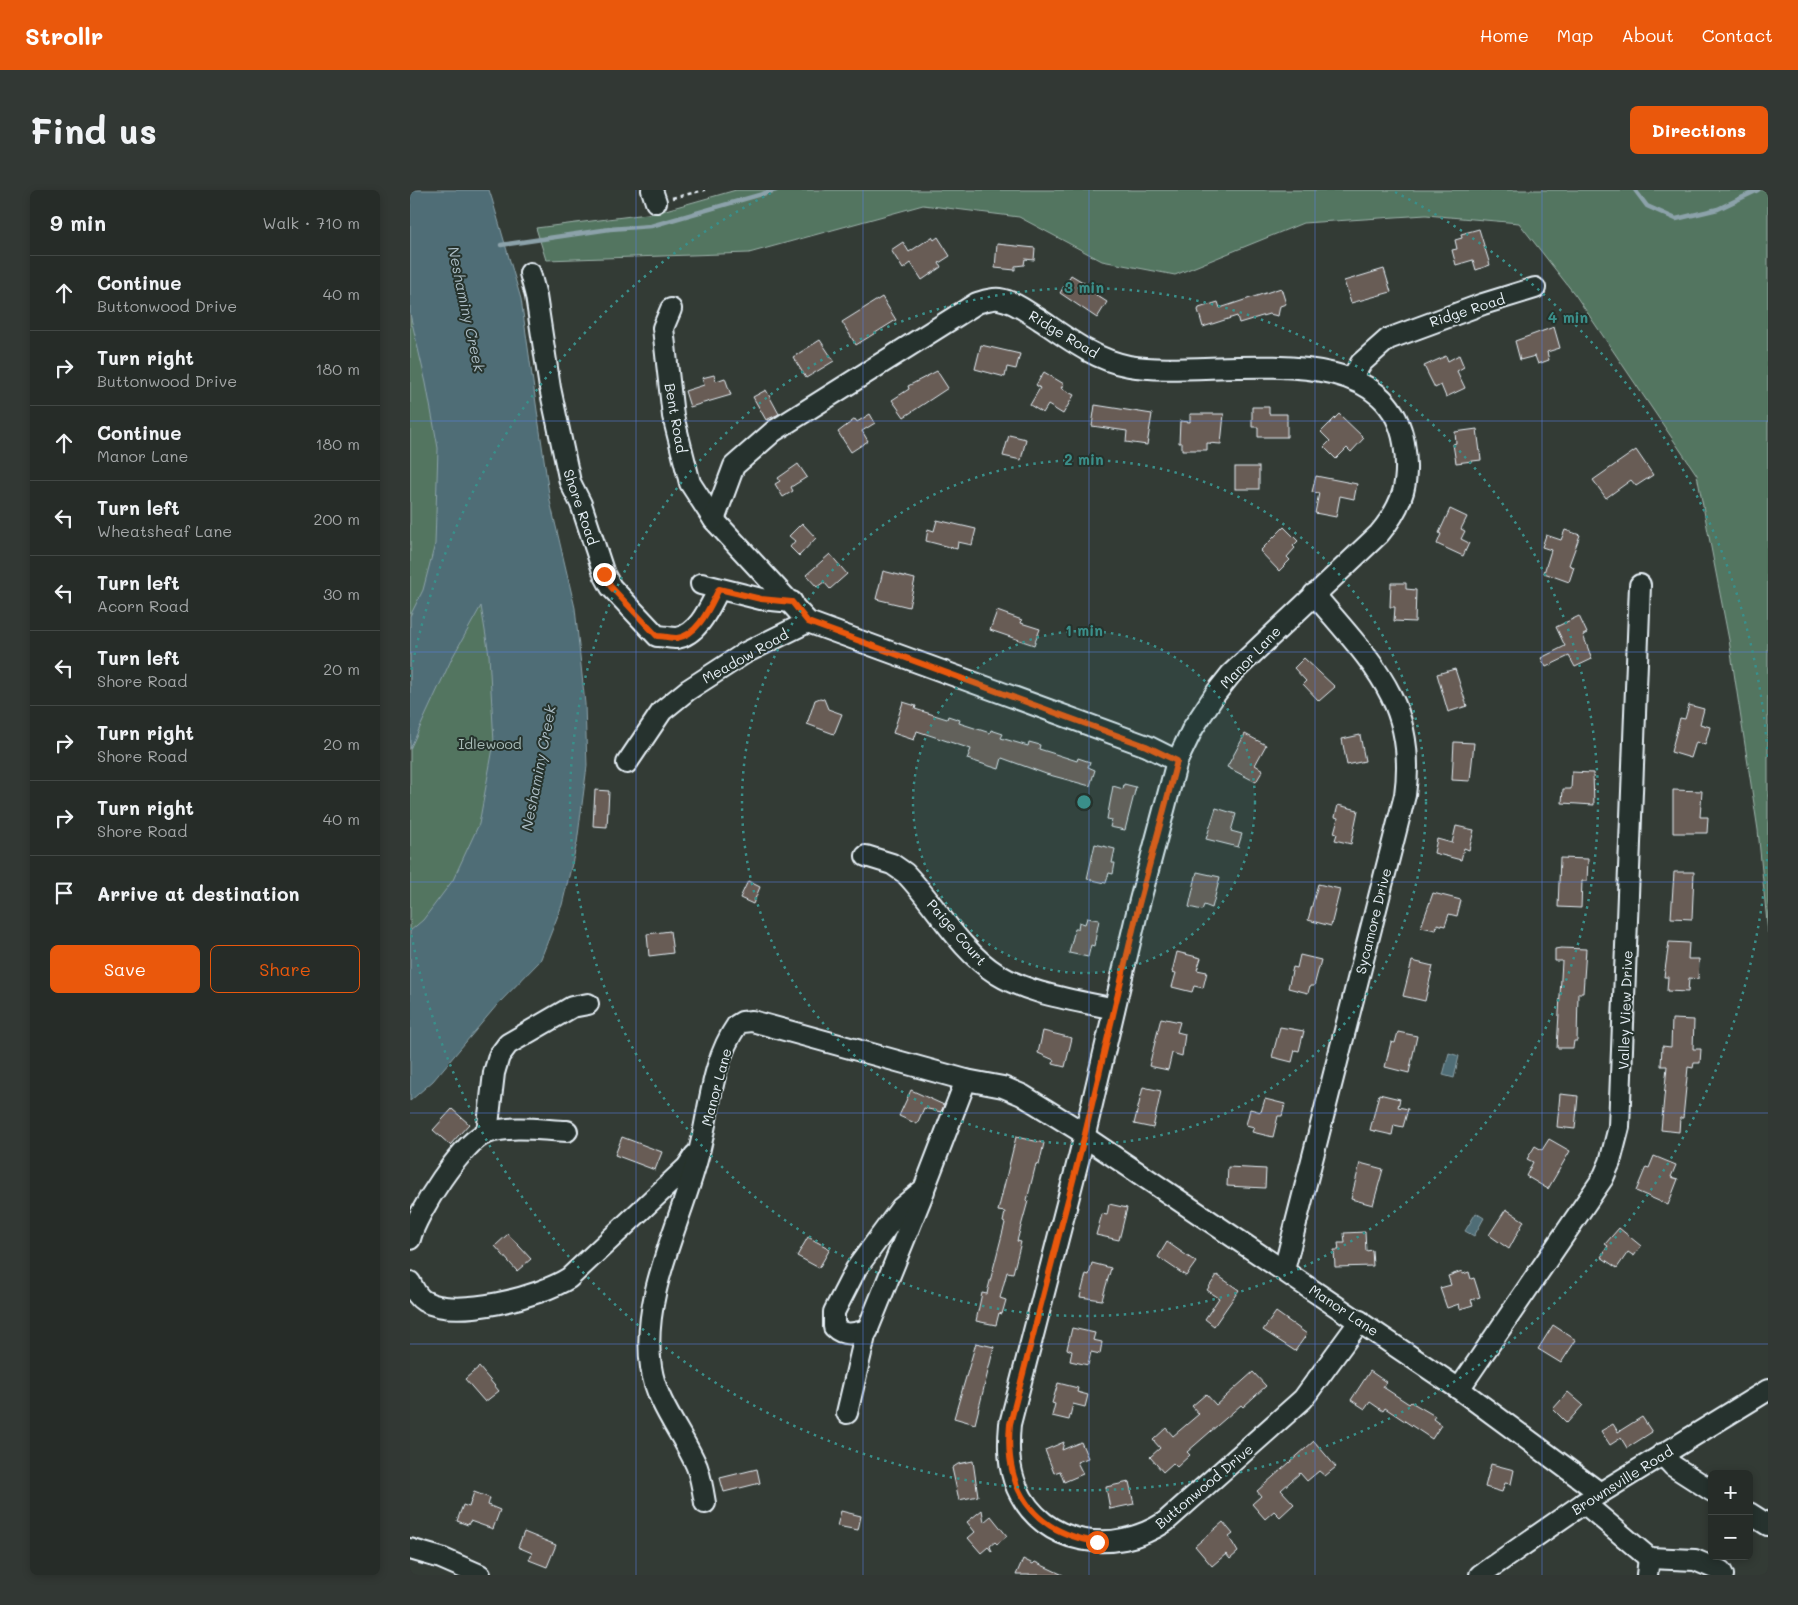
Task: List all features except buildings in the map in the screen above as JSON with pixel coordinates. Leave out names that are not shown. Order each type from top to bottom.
[{"type":"street","name":"Shore Road","points":[[530,273],[536,296],[550,388],[570,482],[581,504],[604,574],[611,587],[657,636],[677,638],[694,629],[707,612],[710,586],[761,599],[792,602]]},
{"type":"street","name":"Ridge Road","points":[[714,520],[734,466],[774,431],[977,303],[990,299],[1000,299],[1018,306],[1081,347],[1098,356],[1131,366],[1306,368],[1352,378],[1362,363],[1388,338],[1474,306],[1535,288]]},
{"type":"street","name":"Bent Road","points":[[671,310],[663,328],[673,416],[690,483],[714,520],[792,602],[808,622]]},
{"type":"street","name":"Manor Lane","points":[[1085,1136],[1114,1009],[1177,761],[1193,728],[1231,674],[1388,523],[1403,496],[1407,464],[1403,439],[1397,422],[1377,395],[1352,378]]},
{"type":"street","name":"Valley View Drive","points":[[1459,1389],[1603,1178],[1610,1162],[1619,1128],[1622,1105],[1640,585]]},
{"type":"street","name":"Sycamore Drive","points":[[1284,1270],[1405,795],[1409,769],[1404,725],[1385,682],[1314,594]]},
{"type":"street","points":[[808,622],[1146,746],[1177,761]]},
{"type":"street","name":"Meadow Road","points":[[627,763],[662,711],[688,690],[745,653],[808,622]]},
{"type":"street","name":"Paige Court","points":[[866,856],[892,864],[905,873],[974,955],[999,975],[1029,988],[1114,1009]]},
{"type":"street","points":[[487,1133],[494,1072],[498,1056],[508,1044],[528,1031],[572,1008],[588,1004]]},
{"type":"street","name":"Manor Lane","points":[[705,1504],[697,1466],[655,1384],[650,1354],[652,1311],[657,1285],[700,1149],[710,1095],[721,1059],[732,1033],[742,1022],[752,1021],[785,1028],[966,1080],[1003,1087],[1022,1095],[1459,1389],[1592,1498],[1648,1566]]},
{"type":"street","points":[[848,1412],[868,1330],[966,1080]]},
{"type":"street","points":[[410,1239],[418,1217],[448,1172],[470,1144],[487,1133],[519,1129],[568,1131]]},
{"type":"street","name":"Buttonwood Drive","points":[[1085,1136],[1010,1424],[1008,1454],[1018,1490],[1028,1507],[1048,1526],[1079,1539],[1120,1541],[1138,1537],[1165,1522],[1298,1404],[1322,1375],[1360,1321]]},
{"type":"street","points":[[410,1282],[424,1301],[449,1306],[510,1301],[556,1286],[569,1278],[687,1167],[700,1149]]},
{"type":"street","points":[[868,1330],[852,1334],[838,1332],[834,1327],[834,1312],[856,1269],[884,1228],[901,1208],[924,1189]]},
{"type":"street","name":"Brownsville Road","points":[[1480,1575],[1592,1498],[1768,1390]]},
{"type":"street","points":[[1662,1454],[1673,1466],[1708,1489]]},
{"type":"street","points":[[1752,1515],[1768,1524]]},
{"type":"street","points":[[410,1549],[441,1558],[480,1575]]},
{"type":"street","points":[[1648,1566],[1696,1560],[1721,1571],[1723,1575]]},
{"type":"path","points":[[654,196],[705,190]]},
{"type":"green space","name":"Idlewood","points":[[410,190],[572,751],[410,1057]]},
{"type":"green space","points":[[736,190],[1768,190],[1768,933],[1758,830],[1729,640],[1697,475],[1576,296],[1519,223],[1426,215],[1303,223],[1175,275],[1102,261],[1019,217],[923,205],[749,253],[546,260],[536,228],[655,213]]},
{"type":"water","name":"Idlewood","points":[[410,190],[489,190],[492,199],[521,299],[550,501],[575,608],[585,704],[587,766],[577,843],[562,905],[540,961],[497,1005],[433,1081],[410,1101],[410,931],[423,920],[453,880],[479,824],[494,743],[489,655],[481,606],[452,658],[410,749],[410,616],[423,590],[435,544],[438,448],[426,383],[410,314]]},
{"type":"water","points":[[1449,1053],[1459,1056],[1454,1078],[1443,1075]]},
{"type":"water","points":[[1476,1213],[1484,1218],[1474,1236],[1465,1231]]},
{"type":"waterway","points":[[501,245],[610,229],[651,226],[776,190]]},
{"type":"waterway","points":[[1635,190],[1647,206],[1676,219],[1718,209],[1758,190]]},
{"type":"route","points":[[604,574],[611,587],[657,636],[677,638],[694,629],[707,612],[719,589],[761,599],[792,602],[808,622],[1146,746],[1177,761],[1139,904],[1085,1134],[1010,1424],[1009,1461],[1018,1490],[1028,1507],[1048,1526],[1079,1539],[1097,1542]]},
{"type":"water label","name":"Neshaminy Creek","points":[[467,309]]},
{"type":"water label","name":"Neshaminy Creek","points":[[538,768]]}]
